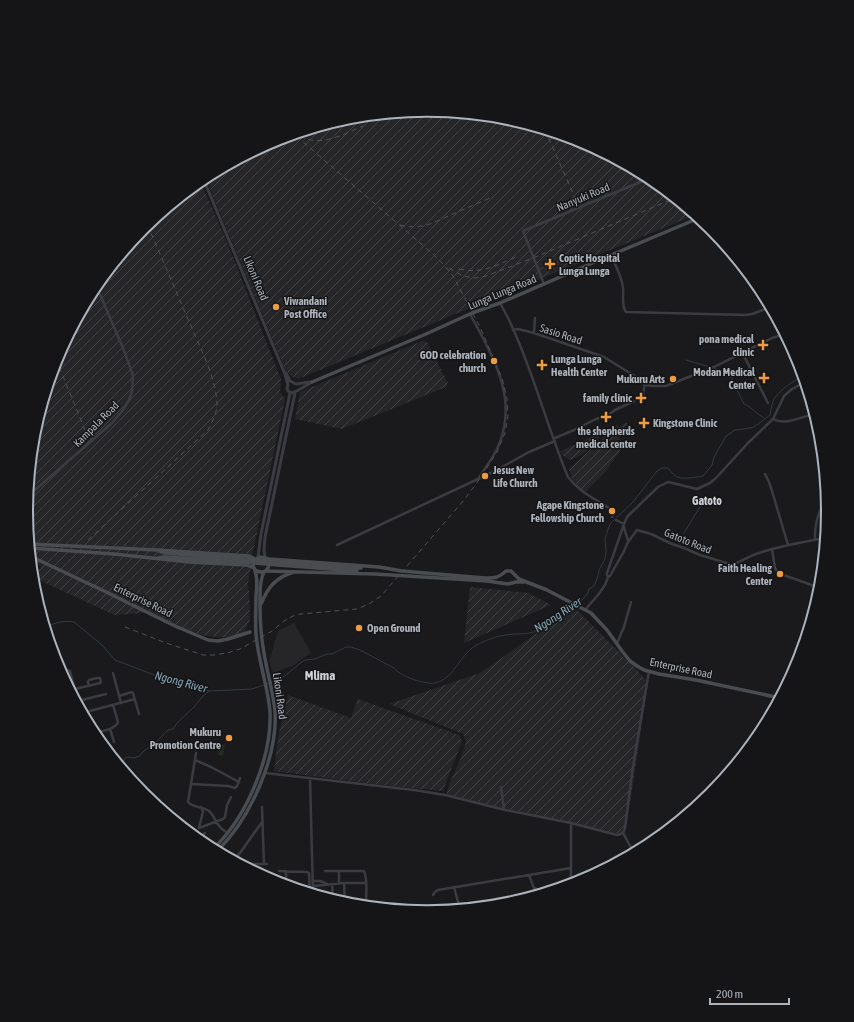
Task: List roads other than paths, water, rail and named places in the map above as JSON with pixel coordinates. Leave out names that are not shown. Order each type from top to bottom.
[{"type":"main road","name":"Lunga Lunga Road","points":[[312,382],[693,220]]},
{"type":"main road","points":[[35,544],[157,550],[249,556],[256,558],[263,557],[378,567],[402,571],[468,577],[495,578],[503,575],[506,571],[509,571],[526,582]]},
{"type":"main road","points":[[35,548],[114,554],[189,562],[247,565],[260,572],[299,571],[375,574],[508,584],[512,582],[526,582]]},
{"type":"main road","points":[[157,550],[164,553],[364,568],[378,567]]},
{"type":"main road","points":[[155,559],[164,557],[368,572],[375,574]]},
{"type":"main road","points":[[254,569],[253,564],[256,558]]},
{"type":"main road","points":[[265,558],[269,562],[268,569],[265,571]]},
{"type":"main road","name":"Enterprise Road","points":[[36,559],[175,626],[208,640],[226,640],[250,632]]},
{"type":"main road","name":"Likoni Road","points":[[217,844],[228,833],[245,806],[263,761],[270,724],[269,702],[263,677],[256,633],[257,577],[254,569]]},
{"type":"main road","name":"Likoni Road","points":[[222,847],[241,822],[253,801],[265,773],[272,746],[275,726],[275,711],[260,623],[260,588],[265,571]]},
{"type":"main road","points":[[260,605],[267,591],[274,582],[282,577],[299,571]]},
{"type":"main road","points":[[503,575],[502,579],[505,583]]},
{"type":"main road","points":[[512,582],[515,575]]},
{"type":"main road","points":[[257,577],[262,577]]},
{"type":"main road","name":"Enterprise Road","points":[[526,582],[547,590],[591,613],[622,651],[637,666],[659,674],[696,680],[774,697]]},
{"type":"main road","points":[[250,632],[260,623]]},
{"type":"main road","points":[[250,632],[261,634]]},
{"type":"street","name":"Nanyuki Road","points":[[544,284],[523,231],[643,181]]},
{"type":"street","name":"Likoni Road","points":[[207,184],[283,366],[290,381],[294,383]]},
{"type":"street","name":"Likoni Road","points":[[218,211],[285,374],[288,385]]},
{"type":"street","points":[[611,255],[624,289],[624,309],[626,312],[746,315],[765,309]]},
{"type":"street","name":"Kampala Road","points":[[34,491],[112,423],[127,405],[131,395],[133,385],[132,372],[99,292]]},
{"type":"street","points":[[500,303],[514,330],[528,365],[568,477],[588,496],[601,502],[613,511],[612,517]]},
{"type":"street","points":[[470,314],[500,374],[506,400],[502,435],[492,459],[478,478]]},
{"type":"street","points":[[534,333],[535,318]]},
{"type":"street","name":"Sasio Road","points":[[514,330],[534,333],[604,357],[638,378],[645,385]]},
{"type":"street","points":[[553,438],[564,435],[596,419],[607,416],[615,410],[638,400],[643,395],[645,385],[666,386],[712,368],[742,352],[779,336]]},
{"type":"street","points":[[742,352],[768,402]]},
{"type":"street","name":"Lunga Lunga Road","points":[[294,383],[312,382]]},
{"type":"street","name":"Lunga Lunga Road","points":[[296,391],[312,382]]},
{"type":"street","points":[[256,558],[290,393],[287,389],[289,384],[294,383],[298,387],[265,537],[265,558]]},
{"type":"street","points":[[608,576],[607,573],[623,525],[633,510],[658,487],[668,482],[697,489],[710,483],[748,443],[774,419],[784,396],[800,385]]},
{"type":"street","points":[[290,393],[296,391]]},
{"type":"street","points":[[774,419],[784,422],[809,415]]},
{"type":"street","points":[[337,545],[529,452],[555,442]]},
{"type":"street","points":[[765,474],[772,491],[788,545]]},
{"type":"street","points":[[815,540],[814,530],[821,508]]},
{"type":"street","points":[[616,520],[623,525],[628,542]]},
{"type":"street","name":"Gatoto Road","points":[[585,610],[605,585],[608,576],[623,553],[628,542],[638,530],[700,555],[733,565],[772,549],[820,539]]},
{"type":"street","points":[[772,549],[775,568],[778,573],[813,586]]},
{"type":"street","points":[[617,643],[624,627],[630,602]]},
{"type":"street","points":[[66,669],[70,672],[73,683]]},
{"type":"street","points":[[631,848],[623,833],[650,671]]},
{"type":"street","points":[[113,673],[121,703]]},
{"type":"street","points":[[76,690],[100,683],[100,678],[89,680],[89,686]]},
{"type":"street","points":[[119,696],[132,692],[134,694],[139,714]]},
{"type":"street","points":[[82,700],[106,694]]},
{"type":"street","points":[[88,711],[135,699]]},
{"type":"street","points":[[100,731],[117,726],[118,722],[113,705]]},
{"type":"street","points":[[110,729],[114,742]]},
{"type":"street","points":[[196,753],[188,802],[191,805],[202,807],[211,813],[220,827],[228,833]]},
{"type":"street","points":[[191,784],[235,788],[239,780],[195,760]]},
{"type":"street","points":[[265,773],[414,790],[445,795],[571,823],[617,835],[623,833]]},
{"type":"street","points":[[310,778],[313,886],[339,883],[366,883]]},
{"type":"street","points":[[501,787],[504,809]]},
{"type":"street","points":[[202,807],[203,812],[199,828],[222,820],[231,797]]},
{"type":"street","points":[[253,864],[266,864],[262,807]]},
{"type":"street","points":[[237,856],[263,822]]},
{"type":"street","points":[[571,823],[571,878]]},
{"type":"street","points":[[433,895],[438,890],[572,868]]},
{"type":"street","points":[[279,871],[307,872],[309,875],[310,887]]},
{"type":"street","points":[[286,871],[286,879]]},
{"type":"street","points":[[325,871],[364,871],[366,873],[366,900]]},
{"type":"street","points":[[339,871],[339,883]]},
{"type":"street","points":[[529,875],[535,889]]},
{"type":"street","points":[[312,881],[320,881],[328,884]]},
{"type":"street","points":[[344,883],[345,896]]},
{"type":"street","points":[[332,884],[333,894]]},
{"type":"street","points":[[454,887],[459,904]]},
{"type":"waterway","points":[[686,360],[710,367]]},
{"type":"waterway","points":[[714,368],[729,373],[744,404],[764,418]]},
{"type":"waterway","name":"Ngong River","points":[[577,603],[583,599],[588,593],[589,589],[594,586],[599,570],[605,559],[605,538],[610,524],[633,502],[657,471],[662,468],[668,468],[674,475],[680,478],[703,476],[712,465],[714,457],[726,436],[735,430],[754,427],[770,415],[774,399],[777,395],[798,379]]},
{"type":"waterway","points":[[684,533],[704,500]]},
{"type":"waterway","name":"Ngong River","points":[[267,684],[285,676],[305,660],[332,654],[346,647],[360,650],[394,668],[407,677],[426,683],[435,683],[442,681],[447,677],[469,650],[475,646],[498,636],[534,632],[550,623],[575,605]]},
{"type":"waterway","name":"Ngong River","points":[[50,625],[67,621],[74,622],[102,645],[115,660],[172,683],[192,686],[209,691],[252,689],[264,685]]},
{"type":"waterway","points":[[123,762],[125,758],[134,758],[139,756],[168,730],[173,729],[209,691]]},
{"type":"railway","points":[[303,137],[316,141],[324,140],[340,136],[363,126]]},
{"type":"railway","points":[[548,136],[576,200]]},
{"type":"railway","points":[[125,627],[166,643],[203,655],[214,655],[240,649],[272,631],[284,621],[295,615],[357,609],[369,604],[381,596],[464,500],[497,452],[505,433],[508,416],[507,398],[502,378],[480,327],[453,276],[434,255],[299,138]]},
{"type":"railway","points":[[400,225],[415,227],[430,224],[490,198]]},
{"type":"railway","points":[[449,268],[463,276],[475,278],[486,276],[533,258],[670,200]]},
{"type":"railway","points":[[88,540],[208,430],[216,411],[216,394],[211,374],[150,230]]},
{"type":"railway","points":[[459,269],[482,270],[516,257]]},
{"type":"railway","points":[[60,368],[87,435]]},
{"type":"place","name":"Coptic Hospital Lunga Lunga","points":[[550,264]]},
{"type":"place","name":"Viwandani Post Office","points":[[276,307]]},
{"type":"place","name":"pona medical clinic","points":[[763,345]]},
{"type":"place","name":"GOD celebration church","points":[[494,361]]},
{"type":"place","name":"Lunga Lunga Health Center","points":[[542,365]]},
{"type":"place","name":"Modan Medical Center","points":[[764,378]]},
{"type":"place","name":"Mukuru Arts","points":[[673,379]]},
{"type":"place","name":"family clinic","points":[[641,398]]},
{"type":"place","name":"the shepherds medical center","points":[[606,417]]},
{"type":"place","name":"Kingstone Clinic","points":[[644,423]]},
{"type":"place","name":"Jesus New Life Church","points":[[485,476]]},
{"type":"place","name":"Agape Kingstone Fellowship Church","points":[[612,511]]},
{"type":"place","name":"Faith Healing Center","points":[[780,574]]},
{"type":"place","name":"Open Ground","points":[[359,628]]},
{"type":"place","name":"Mukuru Promotion Centre","points":[[229,738]]},
{"type":"district","name":"Gatoto","points":[[707,501]]},
{"type":"district","name":"Mlima","points":[[320,675]]}]
